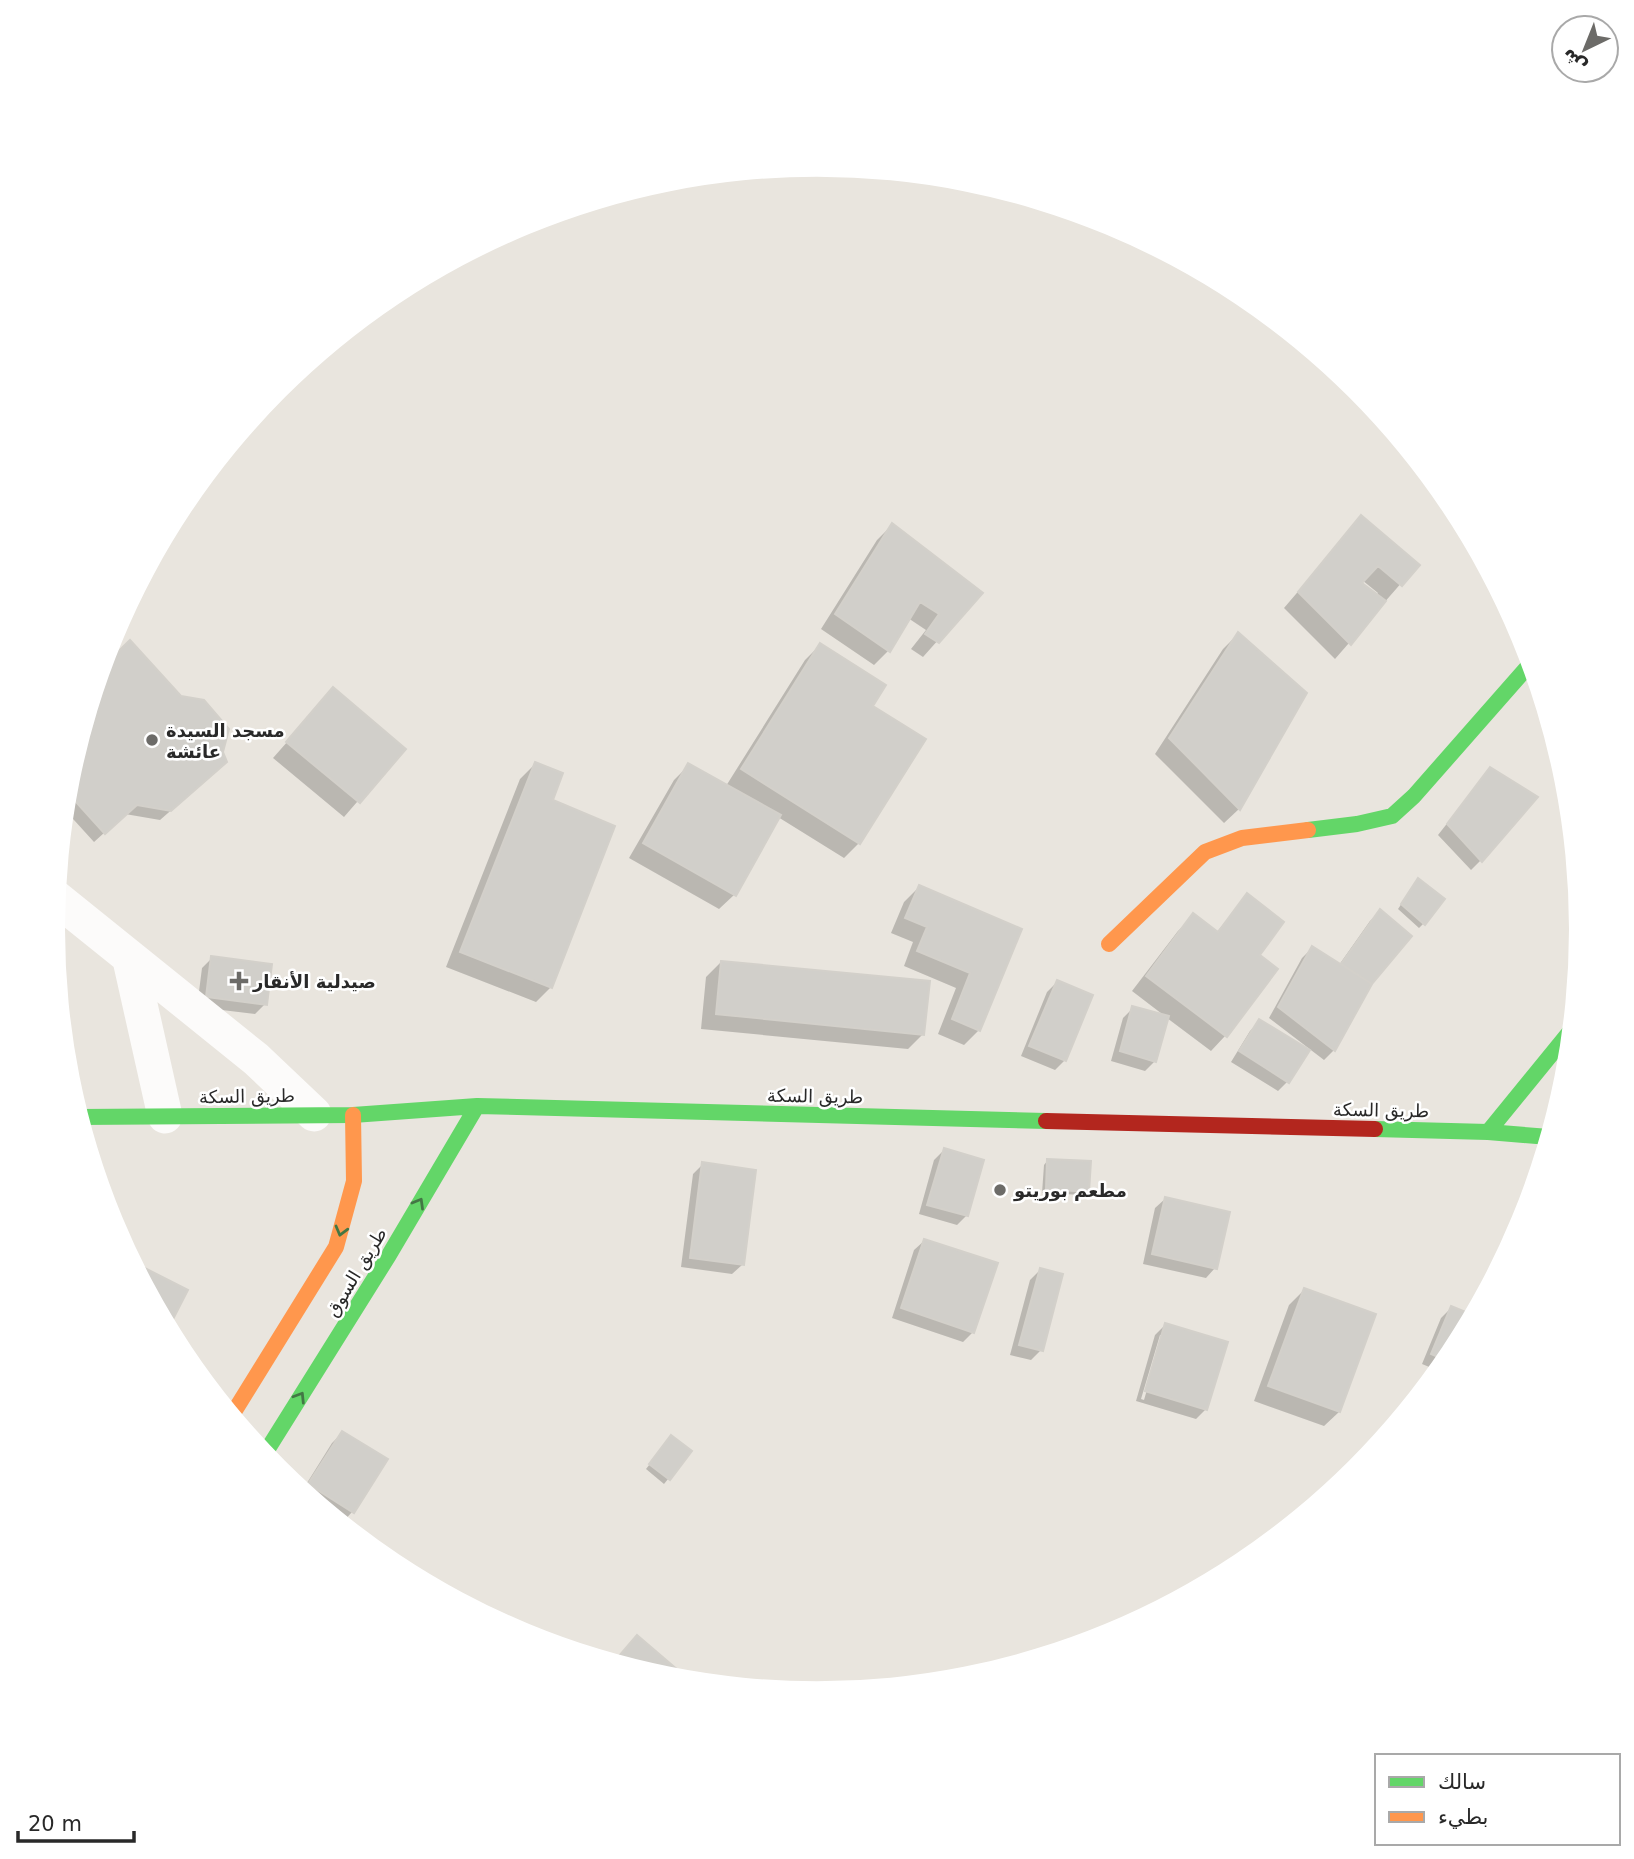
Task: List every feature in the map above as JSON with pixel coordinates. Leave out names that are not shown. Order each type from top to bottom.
[{"type":"main road","points":[[1109,944],[1205,852],[1242,838],[1357,824],[1392,816],[1414,796],[1523,672]]},
{"type":"main road","points":[[1488,1132],[1560,1043]]},
{"type":"main road","name":"طريق السكة","points":[[88,1117],[353,1115],[477,1106],[1488,1132],[1540,1136]]},
{"type":"main road","name":"طريق السوق","points":[[270,1445],[389,1255],[477,1106]]},
{"type":"main road","name":"طريق السوق","points":[[237,1407],[336,1247],[354,1181],[353,1115]]},
{"type":"street","points":[[65,907],[256,1059],[314,1114]]},
{"type":"street","points":[[130,960],[165,1116]]},
{"type":"building","points":[[1361,515],[1420,565],[1402,586],[1378,566],[1362,583],[1386,601],[1351,645],[1298,592]]},
{"type":"building","points":[[892,523],[983,593],[939,643],[925,634],[939,614],[920,602],[890,652],[835,614]]},
{"type":"building","points":[[1238,632],[1307,693],[1240,810],[1169,738]]},
{"type":"building","name":"مسجد السيدة عائشة","points":[[130,640],[181,696],[204,700],[229,729],[223,752],[227,762],[171,811],[137,805],[105,834],[76,802],[90,735],[119,651]]},
{"type":"building","points":[[820,643],[886,685],[873,706],[926,739],[860,844],[741,769]]},
{"type":"building","points":[[333,687],[406,749],[360,803],[286,742]]},
{"type":"building","points":[[535,762],[563,773],[553,800],[615,826],[552,988],[460,952]]},
{"type":"building","points":[[688,763],[781,815],[736,896],[643,843]]},
{"type":"building","points":[[1490,767],[1538,797],[1482,862],[1447,824]]},
{"type":"building","points":[[1418,878],[1445,899],[1425,925],[1401,904]]},
{"type":"building","points":[[919,885],[1022,929],[980,1031],[952,1019],[970,973],[917,951],[927,927],[905,918]]},
{"type":"building","points":[[1247,893],[1284,922],[1260,955],[1278,969],[1227,1037],[1146,976],[1193,913],[1218,932]]},
{"type":"building","points":[[1380,909],[1412,936],[1372,984],[1341,964]]},
{"type":"building","points":[[1312,946],[1372,984],[1335,1051],[1278,1007]]},
{"type":"building","name":"صيدلية الأنقار","points":[[211,956],[272,964],[267,1005],[206,997]]},
{"type":"building","points":[[721,961],[930,981],[924,1035],[716,1014]]},
{"type":"building","points":[[1057,980],[1093,995],[1066,1061],[1029,1046]]},
{"type":"building","points":[[1132,1006],[1169,1016],[1156,1062],[1120,1051]]},
{"type":"building","points":[[1259,1019],[1310,1050],[1289,1083],[1239,1051]]},
{"type":"building","points":[[944,1148],[984,1160],[968,1216],[927,1205]]},
{"type":"building","points":[[1047,1159],[1091,1161],[1089,1192],[1046,1189]]},
{"type":"building","points":[[702,1162],[756,1170],[744,1265],[690,1258]]},
{"type":"building","points":[[1165,1197],[1230,1212],[1217,1269],[1152,1254]]},
{"type":"building","points":[[924,1239],[998,1263],[974,1333],[901,1308]]},
{"type":"building","points":[[145,1268],[188,1290],[174,1318]]},
{"type":"building","points":[[1040,1268],[1063,1274],[1043,1351],[1019,1345]]},
{"type":"building","points":[[1304,1288],[1376,1314],[1340,1412],[1268,1386]]},
{"type":"building","points":[[1451,1306],[1464,1312],[1436,1356],[1431,1354]]},
{"type":"building","points":[[1165,1323],[1228,1342],[1207,1410],[1145,1391]]},
{"type":"building","points":[[342,1431],[388,1459],[354,1513],[309,1483]]},
{"type":"building","points":[[671,1435],[692,1451],[670,1480],[649,1464]]},
{"type":"building","points":[[637,1635],[675,1668],[670,1667],[620,1655]]},
{"type":"traffic: fast","points":[[1308,830],[1357,824],[1392,816],[1414,796],[1523,672]]},
{"type":"traffic: fast","points":[[1488,1132],[1560,1043]]},
{"type":"traffic: fast","points":[[88,1117],[353,1115],[477,1106],[1046,1121]]},
{"type":"traffic: fast","points":[[270,1445],[389,1255],[477,1106]]},
{"type":"traffic: fast","points":[[1375,1129],[1540,1136]]},
{"type":"traffic: slow","points":[[1109,944],[1205,852],[1242,838],[1308,830]]},
{"type":"traffic: slow","points":[[237,1407],[336,1247],[354,1181],[353,1115]]},
{"type":"traffic: jam","points":[[1046,1121],[1375,1129]]},
{"type":"place","name":"مسجد السيدة عائشة","points":[[152,740]]},
{"type":"place","name":"صيدلية الأنقار","points":[[239,981]]},
{"type":"place","name":"مطعم بوريتو","points":[[1000,1190]]}]
